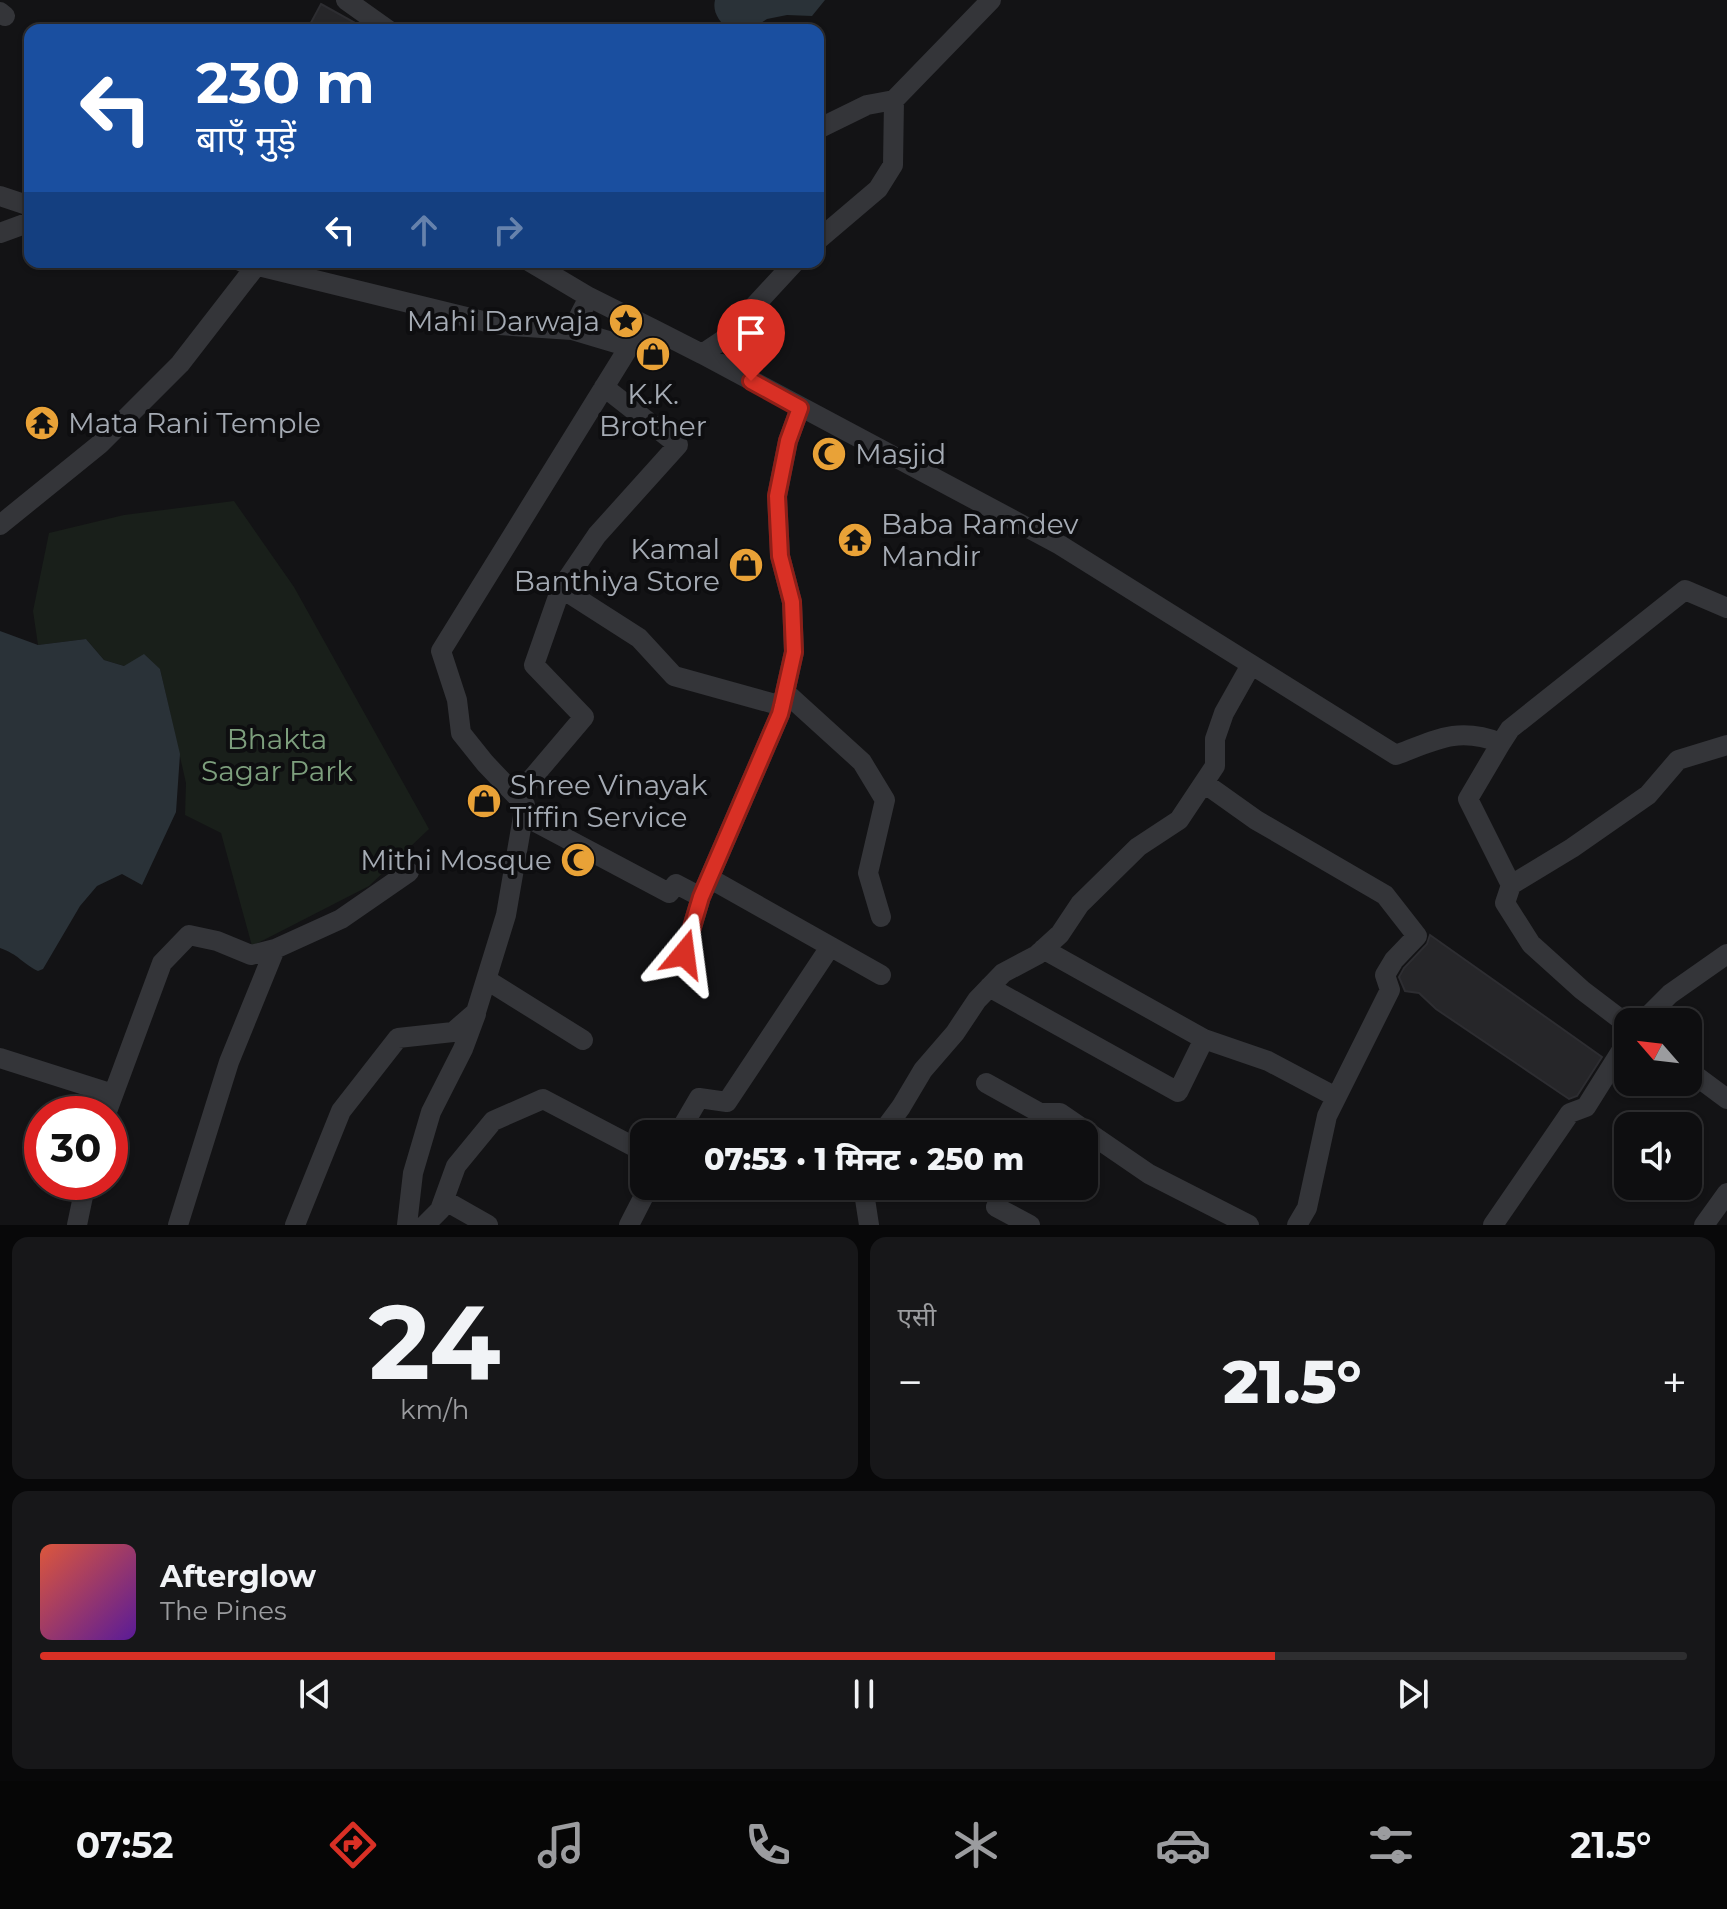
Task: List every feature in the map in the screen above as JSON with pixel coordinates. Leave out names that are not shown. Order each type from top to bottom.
[{"type":"street","points":[[346,0],[380,24]]},
{"type":"street","points":[[824,126],[867,105],[894,100],[991,0]]},
{"type":"street","points":[[824,235],[878,189],[893,165],[894,100]]},
{"type":"street","points":[[0,196],[24,204]]},
{"type":"street","points":[[0,233],[24,224]]},
{"type":"street","points":[[0,525],[100,444],[180,364],[246,268]]},
{"type":"street","points":[[265,268],[499,325],[572,330],[629,347]]},
{"type":"street","points":[[540,268],[589,297],[1060,545],[1396,755],[1446,736],[1483,736],[1501,743]]},
{"type":"street","points":[[702,354],[723,340],[789,268]]},
{"type":"street","points":[[572,330],[589,297]]},
{"type":"street","points":[[407,1225],[413,1173],[431,1112],[463,1049],[506,915],[525,805],[461,733],[457,700],[441,651],[629,347],[651,328]]},
{"type":"street","points":[[517,796],[584,717],[534,665],[561,588],[597,535],[678,445],[604,387]]},
{"type":"street","points":[[684,954],[705,887],[780,714],[794,652],[792,602],[780,556],[777,496],[788,441],[800,408]]},
{"type":"street","points":[[561,588],[639,638],[674,676],[783,699],[862,762],[885,800],[868,873],[881,917]]},
{"type":"street","points":[[1511,885],[1468,799],[1510,729],[1685,590],[1727,608]]},
{"type":"street","points":[[891,1120],[923,1070],[989,987],[1003,973],[1037,955],[1060,934],[1080,904],[1138,847],[1179,820],[1215,766],[1215,739],[1224,713],[1251,665]]},
{"type":"street","points":[[1614,1014],[1531,944],[1505,903],[1511,885],[1572,848],[1648,795],[1678,760],[1727,745]]},
{"type":"street","points":[[1204,783],[1256,820],[1385,895],[1417,936],[1394,960],[1385,975],[1390,990],[1327,1116],[1307,1208],[1297,1225]]},
{"type":"street","points":[[524,816],[669,893],[676,884],[705,887],[881,975]]},
{"type":"street","points":[[113,1096],[162,963],[189,935],[217,941],[251,955],[275,949],[341,919],[409,872]]},
{"type":"street","points":[[686,1120],[699,1098],[727,1102],[830,947]]},
{"type":"street","points":[[178,1225],[229,1062],[275,949]]},
{"type":"street","points":[[1043,949],[1204,1039],[1268,1061],[1336,1097]]},
{"type":"street","points":[[1656,1008],[1670,994],[1727,954]]},
{"type":"street","points":[[487,980],[583,1040]]},
{"type":"street","points":[[989,987],[1178,1092],[1204,1039]]},
{"type":"street","points":[[295,1225],[341,1111],[398,1038],[453,1032],[476,1012]]},
{"type":"street","points":[[0,1058],[91,1096]]},
{"type":"street","points":[[1493,1225],[1570,1113],[1586,1107],[1614,1062]]},
{"type":"street","points":[[1702,1080],[1727,1099]]},
{"type":"street","points":[[986,1083],[1040,1113],[1060,1113],[1149,1174],[1249,1225]]},
{"type":"street","points":[[425,1225],[440,1210],[456,1166],[493,1121],[543,1099],[630,1145]]},
{"type":"street","points":[[1704,1225],[1727,1193]]},
{"type":"street","points":[[77,1225],[82,1200]]},
{"type":"street","points":[[444,1200],[488,1225]]},
{"type":"street","points":[[629,1225],[642,1200]]},
{"type":"street","points":[[865,1200],[869,1225]]},
{"type":"street","points":[[996,1207],[1030,1225]]},
{"type":"green space","name":"Bhakta Sagar Park","points":[[234,501],[294,587],[429,829],[369,886],[252,946],[221,833],[185,815],[186,783],[160,669],[124,666],[104,660],[86,639],[38,645],[33,611],[49,533],[124,515]]},
{"type":"shaded area","points":[[715,0],[825,0],[812,16],[787,15],[759,24],[723,24],[714,5]]},
{"type":"shaded area","points":[[0,631],[38,645],[86,639],[104,660],[124,666],[144,654],[160,669],[180,754],[176,812],[142,885],[122,874],[97,886],[80,906],[43,969],[38,971],[0,948]]},
{"type":"building","points":[[321,4],[357,24],[310,24]]},
{"type":"building","points":[[1430,935],[1602,1057],[1577,1096],[1569,1099],[1436,1009],[1419,993],[1405,991],[1399,977],[1427,944]]},
{"type":"place","name":"Mahi Darwaja","points":[[626,321]]},
{"type":"place","name":"K.K. Brother","points":[[653,354]]},
{"type":"place","name":"Mata Rani Temple","points":[[42,423]]},
{"type":"place","name":"Masjid","points":[[829,454]]},
{"type":"place","name":"Baba Ramdev Mandir","points":[[855,540]]},
{"type":"place","name":"Kamal Banthiya Store","points":[[746,565]]},
{"type":"place","name":"Shree Vinayak Tiffin Service","points":[[484,801]]},
{"type":"place","name":"Mithi Mosque","points":[[578,860]]},
{"type":"route","points":[[684,954],[701,897],[780,714],[794,652],[792,602],[780,556],[777,496],[788,441],[800,408],[751,381]]}]
